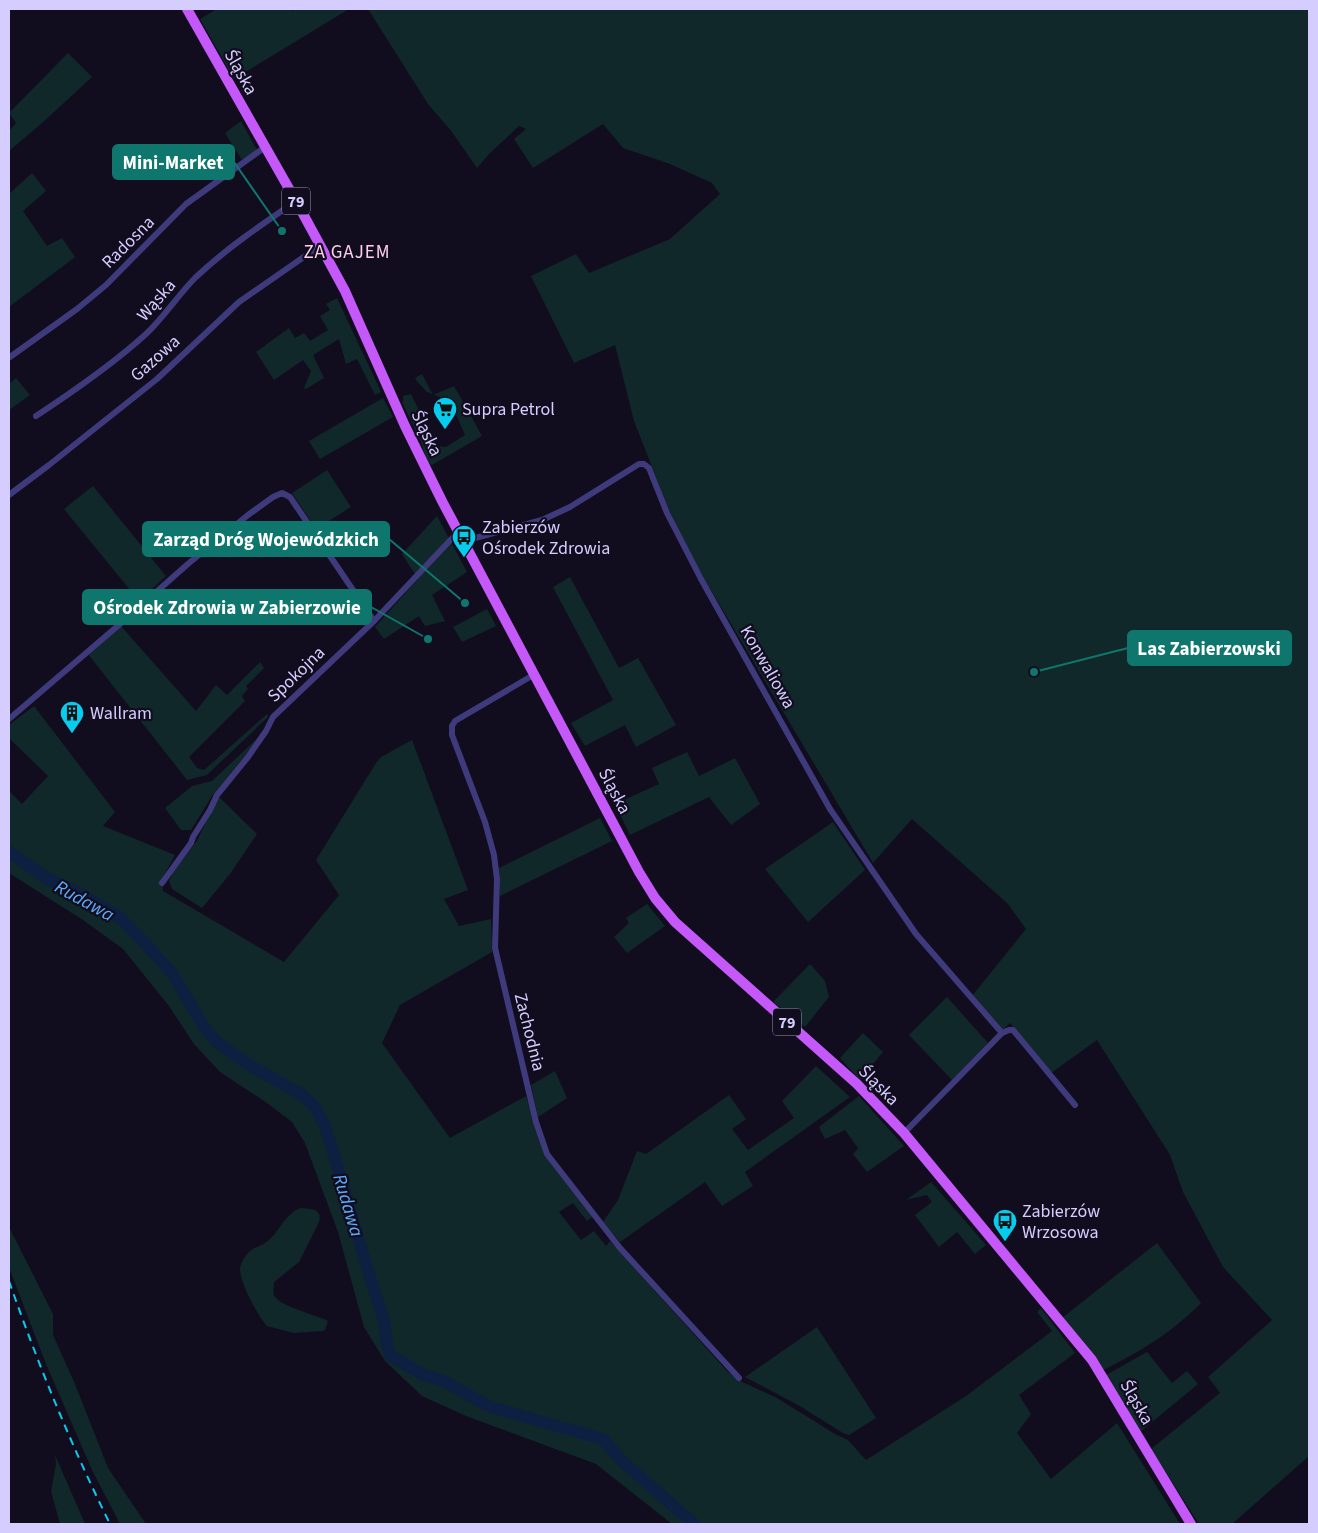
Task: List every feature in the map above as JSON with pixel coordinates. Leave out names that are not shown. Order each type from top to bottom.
[{"type":"main road","name":"Śląska","points":[[186,9],[321,245],[345,291],[404,426],[639,872],[675,922],[857,1084],[904,1133],[1092,1360],[1191,1524]]},
{"type":"street","name":"Radosna","points":[[10,357],[77,309],[106,285],[186,204],[265,147]]},
{"type":"street","name":"Wąska","points":[[36,416],[88,382],[147,333],[190,284],[237,241],[296,202]]},
{"type":"street","name":"Gazowa","points":[[9,495],[157,379],[239,302],[321,245]]},
{"type":"street","name":"Konwaliowa","points":[[464,541],[542,520],[570,507],[639,464],[644,464],[649,468],[667,513],[706,587],[830,809],[916,934],[1002,1033],[1013,1030],[1075,1105]]},
{"type":"street","points":[[9,719],[116,628],[189,562],[248,515],[273,497],[282,493],[290,497],[374,621]]},
{"type":"street","name":"Spokojna","points":[[162,883],[191,844],[193,837],[217,795],[248,757],[274,717],[374,621],[459,531]]},
{"type":"street","name":"Zachodnia","points":[[534,674],[455,722],[452,735],[485,822],[494,855],[497,879],[495,948],[536,1122],[547,1154],[620,1248],[738,1378]]},
{"type":"street","points":[[904,1133],[1002,1033]]},
{"type":"green space","points":[[217,9],[291,9],[293,11],[296,9],[349,9],[234,79],[200,19]]},
{"type":"green space","points":[[368,9],[1309,9],[1309,1456],[1232,1524],[1199,1524],[1151,1449],[1220,1393],[1208,1377],[1272,1320],[1223,1267],[1183,1192],[1170,1155],[1097,1040],[1051,1073],[1010,1023],[1000,1032],[972,996],[1026,929],[1007,903],[912,819],[873,863],[695,563],[669,510],[634,421],[615,345],[574,363],[531,276],[576,254],[589,273],[670,239],[720,194],[712,183],[670,164],[623,148],[603,124],[533,168],[514,139],[526,129],[519,126],[477,168],[452,132],[428,104]]},
{"type":"green space","points":[[68,53],[92,77],[9,151],[9,131],[16,123],[9,113]]},
{"type":"green space","points":[[241,121],[257,150],[242,160],[225,133]]},
{"type":"green space","points":[[32,173],[46,191],[23,211],[47,246],[62,238],[75,257],[9,307],[9,194]]},
{"type":"green space","points":[[337,298],[381,392],[375,395],[357,359],[346,364],[339,339],[313,355],[324,378],[306,389],[304,388],[311,371],[303,360],[274,380],[256,352],[289,328],[295,338],[304,333],[310,341],[328,330],[320,316],[330,310],[326,304]]},
{"type":"green space","points":[[422,374],[433,394],[427,392],[416,380],[415,378]]},
{"type":"green space","points":[[16,378],[30,395],[9,410],[9,384]]},
{"type":"green space","points":[[454,386],[482,436],[432,465],[428,463],[420,440],[403,404],[403,396],[411,394],[436,446],[446,447],[465,435],[450,401],[434,395]]},
{"type":"green space","points":[[383,398],[393,417],[320,459],[309,441]]},
{"type":"green space","points":[[327,470],[351,507],[316,529],[292,493]]},
{"type":"green space","points":[[93,486],[166,576],[139,601],[64,509]]},
{"type":"green space","points":[[437,516],[467,572],[432,595],[445,621],[425,626],[419,616],[384,639],[375,627],[418,579],[402,554]]},
{"type":"green space","points":[[570,577],[619,668],[638,658],[676,725],[636,747],[625,725],[585,746],[571,723],[613,700],[553,587]]},
{"type":"green space","points":[[487,609],[496,626],[462,642],[453,627]]},
{"type":"green space","points":[[121,626],[196,711],[216,685],[227,695],[260,662],[264,668],[246,686],[248,689],[242,696],[245,701],[189,757],[197,768],[204,770],[267,714],[268,717],[207,775],[187,780],[88,654]]},
{"type":"green space","points":[[34,706],[115,812],[103,826],[175,855],[162,879],[163,891],[284,962],[339,895],[316,860],[376,763],[381,757],[412,740],[468,890],[444,899],[459,926],[491,919],[492,952],[400,1005],[382,1043],[450,1138],[526,1096],[545,1156],[594,1216],[587,1221],[573,1203],[559,1212],[581,1240],[594,1231],[606,1246],[610,1241],[726,1370],[738,1380],[777,1398],[848,1440],[866,1460],[966,1396],[1052,1331],[1037,1312],[1041,1308],[1075,1353],[1019,1395],[1031,1414],[1017,1433],[1051,1479],[1117,1423],[1180,1524],[672,1524],[596,1464],[466,1416],[422,1396],[385,1361],[364,1327],[338,1232],[305,1143],[292,1122],[220,1072],[194,1044],[169,1006],[123,949],[83,920],[9,873],[9,791],[22,804],[48,776],[9,738],[9,725]]},
{"type":"green space","points":[[265,731],[212,796],[191,830],[181,830],[165,808],[192,786],[212,781]]},
{"type":"green space","points":[[687,752],[699,776],[735,758],[760,804],[731,825],[709,797],[630,835],[615,804],[659,784],[652,768]]},
{"type":"green space","points":[[218,796],[257,834],[230,874],[202,908],[172,889],[169,881],[174,871],[197,841]]},
{"type":"green space","points":[[600,818],[612,841],[500,896],[499,868]]},
{"type":"green space","points":[[833,822],[865,870],[808,922],[765,869]]},
{"type":"green space","points":[[647,904],[665,926],[627,953],[614,937],[629,923],[626,918]]},
{"type":"green space","points":[[810,964],[825,981],[829,997],[805,1027],[773,1002]]},
{"type":"green space","points":[[947,997],[988,1043],[952,1080],[909,1035]]},
{"type":"green space","points":[[863,1033],[883,1052],[860,1080],[840,1058]]},
{"type":"green space","points":[[816,1066],[850,1097],[745,1172],[753,1186],[722,1206],[705,1182],[620,1242],[603,1222],[618,1200],[637,1151],[646,1154],[729,1095],[746,1119],[732,1129],[748,1150],[794,1118],[782,1101]]},
{"type":"green space","points":[[555,1071],[567,1098],[538,1117],[531,1085]]},
{"type":"green space","points":[[859,1096],[904,1146],[867,1172],[853,1154],[858,1148],[845,1130],[825,1139],[819,1127]]},
{"type":"green space","points":[[931,1182],[986,1245],[975,1254],[957,1232],[939,1247],[915,1215],[932,1202],[927,1195],[906,1200]]},
{"type":"green space","points":[[300,1208],[315,1210],[320,1217],[319,1222],[299,1262],[274,1282],[274,1295],[283,1303],[328,1321],[323,1331],[294,1333],[267,1326],[250,1299],[240,1270],[242,1261],[248,1253],[268,1241],[286,1219]]},
{"type":"green space","points":[[9,1227],[53,1314],[53,1335],[75,1384],[108,1468],[146,1524],[120,1524],[92,1470],[46,1364],[10,1270]]},
{"type":"green space","points":[[1157,1243],[1201,1303],[1178,1324],[1155,1341],[1103,1370],[1062,1318]]},
{"type":"green space","points":[[817,1327],[876,1418],[849,1435],[745,1377]]},
{"type":"green space","points":[[1147,1352],[1172,1383],[1187,1371],[1198,1384],[1140,1432],[1106,1375]]},
{"type":"green space","points":[[55,1455],[85,1524],[60,1524],[51,1491],[56,1464]]},
{"type":"waterway","name":"Rudawa","points":[[9,852],[48,879],[79,893],[119,917],[172,973],[204,1027],[217,1042],[249,1065],[301,1094],[315,1107],[325,1126],[348,1201],[384,1321],[387,1346],[391,1356],[422,1374],[444,1381],[488,1406],[603,1439],[622,1461],[694,1524]]},
{"type":"railway","points":[[9,1281],[56,1404],[110,1524]]},
{"type":"place","name":"Mini-Market","points":[[282,231]]},
{"type":"place","name":"Supra Petrol","points":[[445,430]]},
{"type":"place","name":"Zabierzów Ośrodek Zdrowia","points":[[464,558]]},
{"type":"place","name":"Zarząd Dróg Wojewódzkich","points":[[465,603]]},
{"type":"place","name":"Ośrodek Zdrowia w Zabierzowie","points":[[428,639]]},
{"type":"place","name":"Las Zabierzowski","points":[[1034,672]]},
{"type":"place","name":"Wallram","points":[[72,734]]},
{"type":"place","name":"Zabierzów Wrzosowa","points":[[1005,1242]]},
{"type":"district","name":"ZA GAJEM","points":[[347,251]]}]
